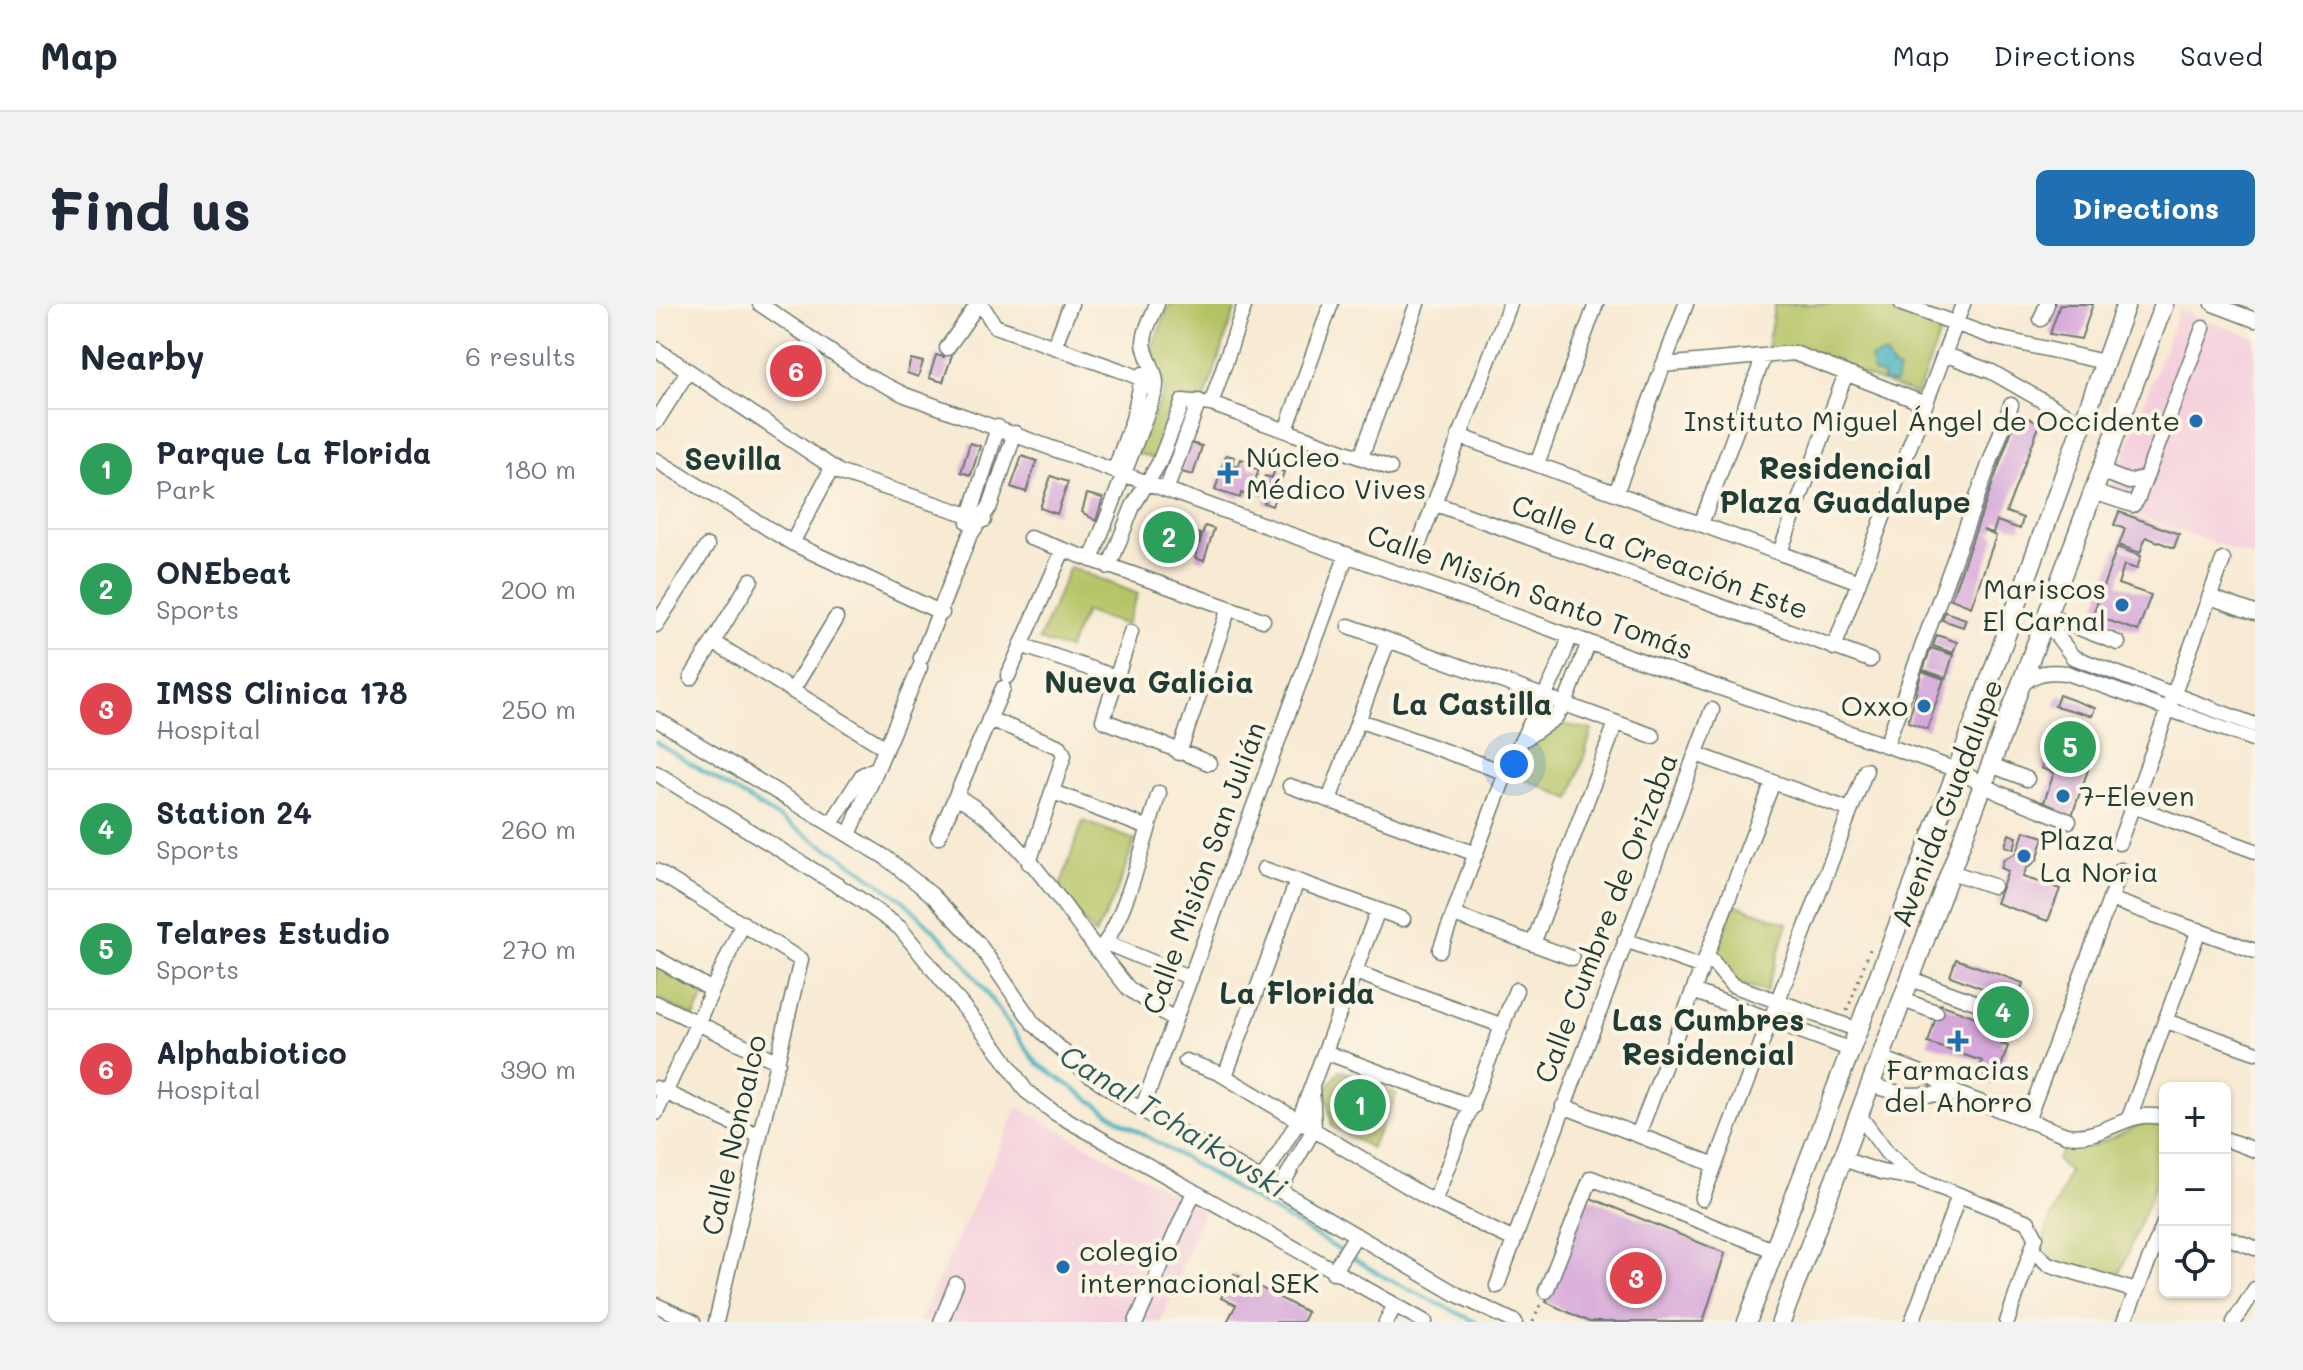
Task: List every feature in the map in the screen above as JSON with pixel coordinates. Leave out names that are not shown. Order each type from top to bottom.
[{"type":"main road","name":"Avenida Guadalupe","points":[[1747,1322],[1957,770],[2126,304]]},
{"type":"main road","name":"Avenida Guadalupe","points":[[1781,1322],[2164,304]]},
{"type":"main road","points":[[2052,505],[2084,517]]},
{"type":"street","name":"Calle Misión Santo Tomás","points":[[760,304],[882,385],[1570,636],[1957,770],[1983,785],[2069,821]]},
{"type":"street","points":[[947,348],[980,304],[995,326],[1142,379],[1155,392]]},
{"type":"street","points":[[1054,347],[1071,304]]},
{"type":"street","points":[[1121,471],[1147,360],[1144,339],[1157,304]]},
{"type":"street","points":[[1167,488],[1245,304]]},
{"type":"street","points":[[1286,430],[1331,304]]},
{"type":"street","points":[[1361,457],[1417,304]]},
{"type":"street","points":[[1415,554],[1510,304]]},
{"type":"street","points":[[1537,464],[1596,304]]},
{"type":"street","points":[[1616,493],[1686,304]]},
{"type":"street","points":[[1902,304],[1993,337],[2104,362]]},
{"type":"street","points":[[1834,648],[1963,304]]},
{"type":"street","points":[[2041,319],[2047,304]]},
{"type":"street","points":[[2213,304],[2255,320]]},
{"type":"street","points":[[2093,492],[2133,505],[2203,328]]},
{"type":"street","points":[[656,349],[832,468],[984,520]]},
{"type":"street","points":[[1663,365],[1794,353],[1925,404]]},
{"type":"street","points":[[1944,354],[1992,372],[2081,423]]},
{"type":"street","points":[[1701,524],[1764,356]]},
{"type":"street","points":[[1091,560],[1121,471],[1155,392],[1157,376],[1147,360]]},
{"type":"street","points":[[656,422],[688,371]]},
{"type":"street","points":[[1780,552],[1846,373]]},
{"type":"street","points":[[1109,567],[1133,506],[1149,481],[1183,401],[1205,402],[1390,468]]},
{"type":"street","points":[[1886,745],[2011,405]]},
{"type":"street","points":[[969,537],[968,515],[998,427]]},
{"type":"street","points":[[849,835],[942,613],[969,537],[984,520],[1015,433]]},
{"type":"street","points":[[1459,436],[1859,582]]},
{"type":"street","points":[[656,460],[792,543],[942,613]]},
{"type":"street","points":[[792,543],[832,468]]},
{"type":"street","points":[[2101,471],[2129,482],[2146,477]]},
{"type":"street","name":"Calle La Creación Este","points":[[1433,503],[1870,660]]},
{"type":"street","points":[[1030,538],[1263,620]]},
{"type":"street","points":[[656,625],[707,546]]},
{"type":"street","points":[[938,837],[1063,550]]},
{"type":"street","name":"Calle Misión San Julián","points":[[1142,1109],[1347,554]]},
{"type":"street","points":[[2119,843],[2223,560]]},
{"type":"street","points":[[691,678],[751,580]]},
{"type":"street","points":[[2210,597],[2255,613]]},
{"type":"street","points":[[1179,753],[1229,608]]},
{"type":"street","points":[[792,691],[836,618]]},
{"type":"street","points":[[2047,618],[2118,643]]},
{"type":"street","points":[[2047,618],[2073,657],[2107,677],[2169,709],[2255,740]]},
{"type":"street","points":[[1349,626],[1653,736]]},
{"type":"street","points":[[1131,632],[1103,720],[1209,763]]},
{"type":"street","points":[[1440,950],[1506,773],[1533,716],[1546,698],[1570,636]]},
{"type":"street","points":[[1329,800],[1388,640]]},
{"type":"street","points":[[713,642],[884,747]]},
{"type":"street","points":[[1523,741],[1555,718],[1565,704],[1589,642]]},
{"type":"street","points":[[1021,645],[1115,677]]},
{"type":"street","points":[[2067,673],[2073,657]]},
{"type":"street","points":[[2022,685],[2029,678],[2049,671],[2107,677],[2174,694],[2255,725]]},
{"type":"street","name":"Calle Cumbre de Orizaba","points":[[1497,1286],[1712,710]]},
{"type":"street","points":[[656,719],[885,857],[932,895],[978,943],[1033,1023],[1083,1070],[1142,1109],[1279,1190],[1353,1240],[1515,1322]]},
{"type":"street","points":[[989,719],[1060,747],[1064,755],[1029,863]]},
{"type":"street","points":[[1358,720],[1506,773]]},
{"type":"street","points":[[1533,944],[1616,723]]},
{"type":"street","points":[[1696,754],[1850,810]]},
{"type":"street","points":[[1991,765],[2027,779]]},
{"type":"street","points":[[831,824],[862,775],[875,769]]},
{"type":"street","points":[[1702,1199],[1866,770]]},
{"type":"street","points":[[656,773],[858,898],[900,928],[998,1050],[1026,1091],[1055,1113],[1194,1192],[1337,1266],[1394,1307],[1425,1322]]},
{"type":"street","points":[[1638,1135],[1773,782]]},
{"type":"street","points":[[1290,786],[1476,854]]},
{"type":"street","points":[[1053,792],[1148,828]]},
{"type":"street","points":[[1102,947],[1159,793]]},
{"type":"street","points":[[956,796],[977,810],[1029,863],[1102,947],[1129,989],[1175,1020]]},
{"type":"street","points":[[2133,806],[2255,851]]},
{"type":"street","points":[[1264,869],[1403,919]]},
{"type":"street","points":[[2027,1121],[2121,870]]},
{"type":"street","points":[[656,871],[743,923],[661,1090],[656,1113]]},
{"type":"street","points":[[1951,872],[1993,886]]},
{"type":"street","points":[[1225,1076],[1297,881]]},
{"type":"street","points":[[2110,899],[2255,951]]},
{"type":"street","points":[[1262,1180],[1299,1120],[1378,910]]},
{"type":"street","points":[[1454,915],[1572,958]]},
{"type":"street","name":"Calle Nonoalco","points":[[716,1322],[801,960],[743,923]]},
{"type":"street","points":[[2129,1118],[2199,930]]},
{"type":"street","points":[[1625,940],[1705,961],[1732,985],[1856,1029]]},
{"type":"street","points":[[1102,947],[1191,978]]},
{"type":"street","points":[[656,958],[712,990]]},
{"type":"street","points":[[1355,972],[1503,1026]]},
{"type":"street","points":[[1911,979],[1986,1006]]},
{"type":"street","points":[[1725,1003],[1732,985]]},
{"type":"street","points":[[1434,1202],[1516,990]]},
{"type":"street","points":[[1693,991],[1849,1049]]},
{"type":"street","points":[[1903,1000],[1936,1012]]},
{"type":"street","points":[[656,1003],[778,1062]]},
{"type":"street","points":[[2166,1021],[2255,1052]]},
{"type":"street","points":[[1325,1052],[1473,1107]]},
{"type":"street","points":[[1881,1058],[1932,1077],[1958,1094],[2027,1121],[2085,1138],[2129,1118],[2150,1113],[2159,1116]]},
{"type":"street","points":[[1186,1061],[1225,1076],[1434,1202],[1514,1240]]},
{"type":"street","points":[[1870,1085],[1906,1095],[1958,1094]]},
{"type":"street","points":[[1279,1190],[1314,1129],[1312,1086]]},
{"type":"street","points":[[661,1090],[760,1136]]},
{"type":"street","points":[[1563,1106],[1715,1165]]},
{"type":"street","points":[[1859,1115],[1887,1153],[1916,1178]]},
{"type":"street","points":[[2231,1141],[2255,1150]]},
{"type":"street","points":[[1843,1159],[1881,1172],[1916,1178],[2028,1222],[2036,1237],[2007,1322]]},
{"type":"street","points":[[1546,1291],[1591,1178],[1773,1250]]},
{"type":"street","points":[[1136,1322],[1194,1192]]},
{"type":"street","points":[[1912,1322],[1959,1195]]},
{"type":"street","points":[[2124,1322],[2163,1226]]},
{"type":"street","points":[[2231,1239],[2255,1248]]},
{"type":"street","points":[[1337,1266],[1353,1240]]},
{"type":"street","points":[[2032,1249],[2048,1264],[2136,1291]]},
{"type":"street","points":[[941,1322],[956,1284]]},
{"type":"street","points":[[2234,1322],[2255,1289]]},
{"type":"street","points":[[656,1305],[693,1322]]},
{"type":"street","points":[[1386,1322],[1394,1307]]},
{"type":"path","points":[[1533,1322],[1546,1291]]},
{"type":"shaded area","name":"Instituto Miguel Ángel de Occidente","points":[[2179,310],[2255,338],[2255,558],[2106,504]]},
{"type":"shaded area","name":"colegio internacional SEK","points":[[1018,1107],[1203,1211],[1161,1322],[919,1322]]},
{"type":"green space","points":[[1170,304],[1237,304],[1205,399],[1191,399],[1156,459],[1136,453],[1165,390],[1152,347]]},
{"type":"green space","points":[[1775,304],[1893,304],[1944,323],[1917,395],[1855,372],[1766,353]]},
{"type":"green space","points":[[1070,567],[1138,594],[1126,625],[1085,612],[1068,649],[1039,640]]},
{"type":"green space","points":[[1557,723],[1592,730],[1571,799],[1514,775],[1528,745]]},
{"type":"green space","points":[[1083,821],[1135,840],[1115,896],[1095,935],[1059,890]]},
{"type":"green space","points":[[1734,904],[1788,923],[1766,992],[1734,982],[1714,954]]},
{"type":"green space","points":[[656,963],[707,990],[694,1017],[656,998]]},
{"type":"green space","points":[[1340,1070],[1397,1094],[1371,1148],[1332,1126],[1326,1090]]},
{"type":"green space","points":[[2150,1120],[2159,1121],[2159,1175],[2116,1282],[2049,1263],[2040,1248],[2069,1171],[2057,1161],[2067,1142],[2091,1147]]},
{"type":"water","points":[[1885,354],[1892,367],[1899,370],[1895,383],[1882,382],[1884,376],[1874,373],[1870,358]]},
{"type":"building","points":[[2060,304],[2093,304],[2081,339],[2050,334]]},
{"type":"building","points":[[945,353],[952,355],[943,382],[929,378],[936,355],[944,357]]},
{"type":"building","points":[[911,359],[923,362],[918,377],[907,373]]},
{"type":"building","points":[[2018,413],[2040,424],[2006,512],[2023,518],[2020,529],[1997,521],[1993,533],[1983,530],[1996,536],[1971,607],[1951,599]]},
{"type":"building","points":[[970,443],[980,446],[971,475],[961,472]]},
{"type":"building","points":[[1190,443],[1202,446],[1193,475],[1181,472]]},
{"type":"building","points":[[1226,455],[1234,457],[1232,464],[1238,467],[1241,459],[1251,462],[1249,468],[1259,469],[1250,496],[1241,493],[1240,498],[1215,490]]},
{"type":"building","points":[[1022,456],[1037,461],[1026,492],[1011,487]]},
{"type":"building","points":[[1275,469],[1284,472],[1272,506],[1264,503],[1267,495],[1258,494],[1265,476],[1272,478]]},
{"type":"building","points":[[1051,476],[1068,482],[1057,514],[1040,508]]},
{"type":"building","points":[[1087,494],[1103,498],[1096,521],[1082,512]]},
{"type":"building","points":[[2119,512],[2179,534],[2174,548],[2146,537],[2140,553],[2119,545],[2125,529],[2114,525]]},
{"type":"building","points":[[1166,515],[1184,520],[1181,529],[1200,534],[1198,544],[1178,538],[1176,544],[1158,538]]},
{"type":"building","points":[[1205,526],[1214,529],[1204,561],[1195,558]]},
{"type":"building","name":"Mariscos El Carnal","points":[[2117,547],[2141,556],[2137,569],[2124,565],[2118,584],[2151,595],[2138,631],[2093,615]]},
{"type":"building","points":[[1945,612],[1966,619],[1963,627],[1942,620]]},
{"type":"building","points":[[1937,635],[1957,642],[1953,653],[1933,646]]},
{"type":"building","points":[[1931,648],[1953,655],[1946,678],[1923,670]]},
{"type":"building","name":"Oxxo","points":[[1922,671],[1944,679],[1927,729],[1908,722]]},
{"type":"building","points":[[2059,695],[2095,708],[2092,716],[2055,706]]},
{"type":"building","points":[[2058,736],[2095,750],[2071,818],[2042,808],[2054,773],[2041,768]]},
{"type":"building","points":[[2024,831],[2044,837],[2037,860],[2026,869],[2023,877],[2060,889],[2048,921],[1996,903],[2008,871],[2001,868],[2004,859],[2017,853]]},
{"type":"building","points":[[2009,834],[2017,837],[2014,849],[2005,846]]},
{"type":"building","points":[[1956,959],[2023,983],[2001,1044],[2008,1046],[1995,1084],[1976,1078],[1982,1061],[1928,1043],[1940,1004],[1986,1021],[1996,993],[1950,976]]},
{"type":"building","points":[[1588,1197],[1725,1253],[1703,1322],[1589,1322],[1546,1302]]},
{"type":"building","points":[[1234,1274],[1307,1312],[1302,1322],[1227,1322],[1236,1305],[1221,1298]]},
{"type":"waterway","name":"Canal Tchaikovski","points":[[656,742],[847,860],[904,901],[959,955],[1036,1062],[1116,1118],[1386,1278],[1476,1322]]},
{"type":"place","name":"Alphabiotico","points":[[796,371]]},
{"type":"place","name":"Instituto Miguel Ángel de Occidente","points":[[2196,421]]},
{"type":"place","name":"Núcleo Médico Vives","points":[[1228,473]]},
{"type":"place","name":"ONEbeat","points":[[1169,537]]},
{"type":"place","name":"Mariscos El Carnal","points":[[2122,605]]},
{"type":"place","name":"Oxxo","points":[[1924,706]]},
{"type":"place","name":"Telares Estudio","points":[[2070,747]]},
{"type":"place","name":"7-Eleven","points":[[2063,796]]},
{"type":"place","name":"Plaza La Noria","points":[[2024,856]]},
{"type":"place","name":"Station 24","points":[[2003,1012]]},
{"type":"place","name":"Farmacias del Ahorro","points":[[1958,1041]]},
{"type":"place","name":"Parque La Florida","points":[[1360,1105]]},
{"type":"place","name":"colegio internacional SEK","points":[[1063,1267]]},
{"type":"place","name":"IMSS Clinica 178","points":[[1636,1278]]},
{"type":"district","name":"Sevilla","points":[[733,460]]},
{"type":"district","name":"Residencial Plaza Guadalupe","points":[[1845,486]]},
{"type":"district","name":"Nueva Galicia","points":[[1149,683]]},
{"type":"district","name":"La Castilla","points":[[1472,705]]},
{"type":"district","name":"La Florida","points":[[1297,994]]},
{"type":"district","name":"Las Cumbres Residencial","points":[[1708,1038]]}]
